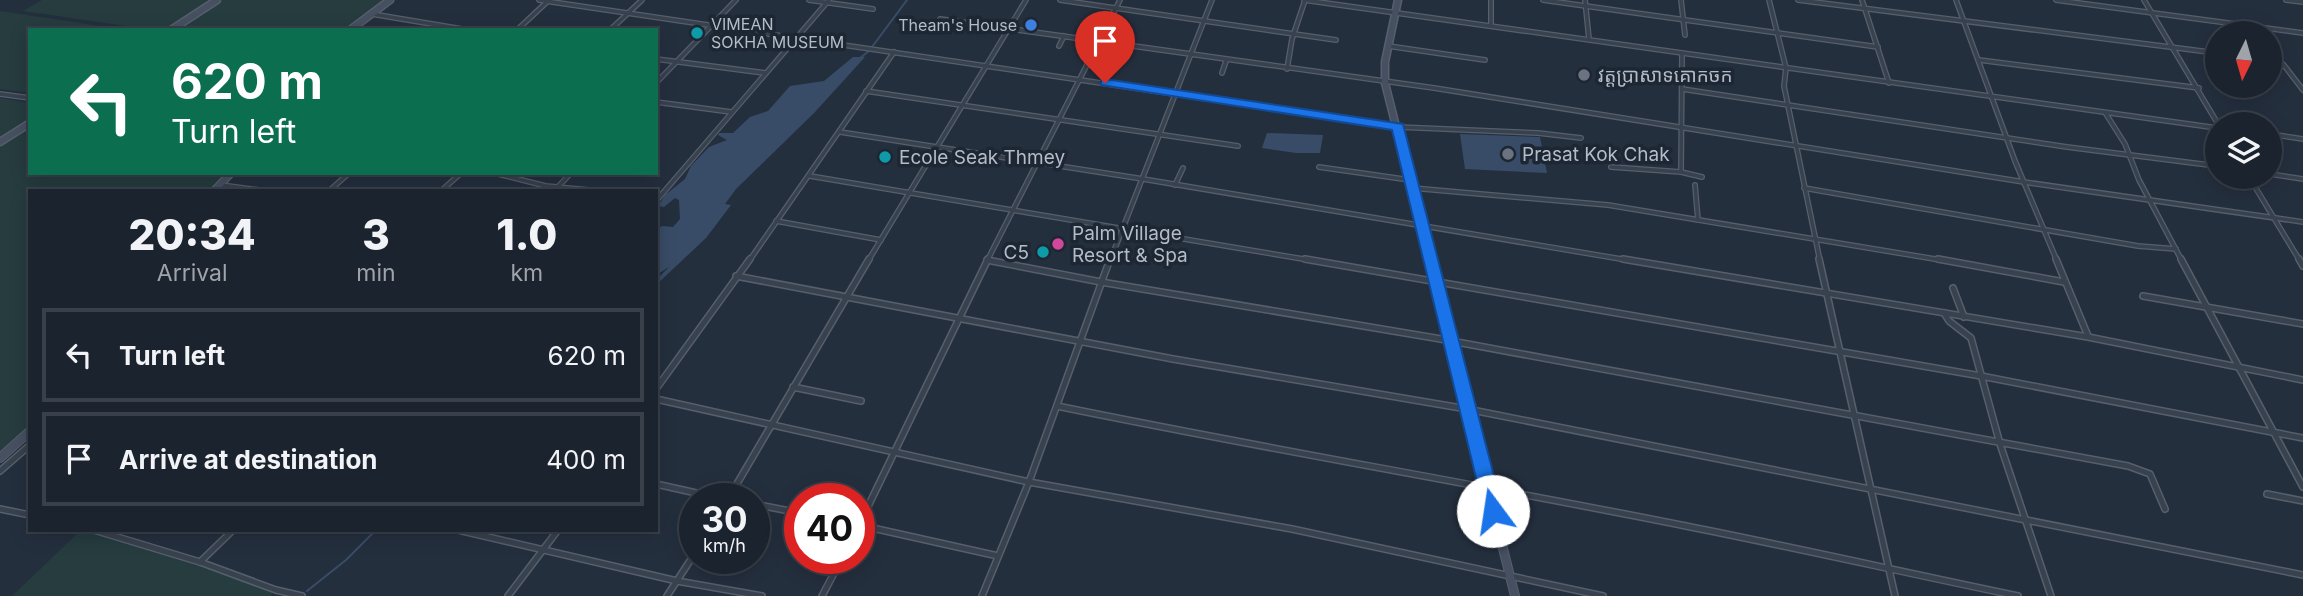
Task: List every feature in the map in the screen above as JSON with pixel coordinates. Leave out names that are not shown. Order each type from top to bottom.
[{"type":"street","points":[[174,28],[216,0]]},
{"type":"street","points":[[353,28],[390,0]]},
{"type":"street","points":[[539,0],[1402,127],[1538,133],[1581,138]]},
{"type":"street","points":[[612,28],[642,0]]},
{"type":"street","points":[[658,81],[736,0]]},
{"type":"street","points":[[809,0],[873,9]]},
{"type":"street","points":[[736,483],[1026,0]]},
{"type":"street","points":[[1060,0],[1336,40]]},
{"type":"street","points":[[875,494],[959,316],[1120,0]]},
{"type":"street","points":[[982,596],[1029,482],[1082,341],[1101,282],[1212,0]]},
{"type":"street","points":[[1287,69],[1292,39],[1296,34],[1305,0],[1889,83],[2205,124]]},
{"type":"street","points":[[1398,0],[1385,62],[1385,83],[1402,127],[1411,184],[1434,281],[1452,341],[1515,596]]},
{"type":"street","points":[[1491,0],[1491,25]]},
{"type":"street","points":[[1543,0],[1878,47]]},
{"type":"street","points":[[1585,0],[1589,39]]},
{"type":"street","points":[[1681,0],[1685,35]]},
{"type":"street","points":[[1769,0],[1786,68],[1783,74],[1787,104],[1814,237],[1895,596]]},
{"type":"street","points":[[1797,0],[2205,52]]},
{"type":"street","points":[[1862,0],[1889,83]]},
{"type":"street","points":[[1956,0],[2024,182],[2088,337]]},
{"type":"street","points":[[2056,0],[2303,33]]},
{"type":"street","points":[[2144,0],[2211,112]]},
{"type":"street","points":[[2286,0],[2303,2]]},
{"type":"street","points":[[519,28],[549,1]]},
{"type":"street","points":[[658,199],[828,1]]},
{"type":"street","points":[[371,14],[456,28]]},
{"type":"street","points":[[940,19],[1681,126],[2024,182],[2303,222]]},
{"type":"street","points":[[1059,46],[1064,36]]},
{"type":"street","points":[[1388,46],[1485,60]]},
{"type":"street","points":[[658,385],[810,176],[894,52]]},
{"type":"street","points":[[1681,172],[1682,52]]},
{"type":"street","points":[[658,59],[765,73]]},
{"type":"street","points":[[1222,73],[1227,60]]},
{"type":"street","points":[[1979,60],[2199,88]]},
{"type":"street","points":[[2282,64],[2303,90]]},
{"type":"street","points":[[1682,89],[2008,139],[2205,164]]},
{"type":"street","points":[[866,91],[1238,146]]},
{"type":"street","points":[[0,94],[28,98]]},
{"type":"street","points":[[658,102],[732,112]]},
{"type":"street","points":[[2106,113],[2303,487]]},
{"type":"street","points":[[0,142],[28,124]]},
{"type":"street","points":[[840,132],[1143,179],[2088,337],[2303,380]]},
{"type":"street","points":[[2282,136],[2303,139]]},
{"type":"street","points":[[1320,167],[1411,184],[1608,205],[1814,237],[2064,282]]},
{"type":"street","points":[[1611,167],[1681,172],[1702,177]]},
{"type":"street","points":[[1175,185],[1183,168]]},
{"type":"street","points":[[216,189],[230,175]]},
{"type":"street","points":[[330,189],[347,175]]},
{"type":"street","points":[[443,189],[459,175]]},
{"type":"street","points":[[502,175],[556,189],[569,175]]},
{"type":"street","points":[[2282,175],[2303,178]]},
{"type":"street","points":[[810,176],[1981,376],[2303,438]]},
{"type":"street","points":[[220,185],[251,189]]},
{"type":"street","points":[[1695,186],[1698,220]]},
{"type":"street","points":[[1804,188],[2138,246],[2176,249]]},
{"type":"street","points":[[2256,189],[2303,265]]},
{"type":"street","points":[[776,221],[881,240]]},
{"type":"street","points":[[987,260],[1101,282],[1452,341],[2139,469],[2150,474],[2165,509]]},
{"type":"street","points":[[736,276],[1328,386],[1467,409],[2303,575]]},
{"type":"street","points":[[1954,288],[1965,317]]},
{"type":"street","points":[[2143,296],[2303,324]]},
{"type":"street","points":[[1944,313],[1951,324],[1971,338],[2000,444],[2051,596]]},
{"type":"street","points":[[793,387],[861,401]]},
{"type":"street","points":[[658,399],[1029,482],[1256,525],[1292,529],[1603,596]]},
{"type":"street","points":[[1057,406],[1686,526],[2018,596]]},
{"type":"street","points":[[0,458],[28,433]]},
{"type":"street","points":[[0,471],[28,447]]},
{"type":"street","points":[[658,484],[679,489]]},
{"type":"street","points":[[2267,494],[2303,501]]},
{"type":"street","points":[[0,509],[28,515]]},
{"type":"street","points":[[875,529],[998,556]]},
{"type":"street","points":[[101,532],[200,562],[276,590],[302,596]]},
{"type":"street","points":[[200,562],[231,532]]},
{"type":"street","points":[[467,532],[677,581],[762,596]]},
{"type":"street","points":[[508,596],[557,532]]},
{"type":"street","points":[[667,596],[682,574]]},
{"type":"street","points":[[822,596],[834,574]]},
{"type":"green space","points":[[42,0],[210,0],[169,28],[139,28],[23,11]]},
{"type":"green space","points":[[223,0],[384,0],[348,28],[182,28]]},
{"type":"green space","points":[[0,11],[114,28],[28,28],[28,93],[0,89]]},
{"type":"green space","points":[[0,98],[28,103],[28,175],[229,175],[216,189],[28,189],[28,433],[0,458]]},
{"type":"green space","points":[[79,532],[101,532],[200,562],[276,590],[271,596],[12,596]]},
{"type":"water","points":[[853,57],[865,57],[815,112],[736,189],[725,204],[731,205],[706,238],[658,283],[658,278],[669,267],[658,274],[658,229],[662,226],[673,227],[680,219],[679,200],[675,198],[664,207],[658,206],[665,195],[685,179],[691,166],[709,147],[727,140],[718,135],[719,133],[733,133],[750,117],[768,111],[790,86],[824,81]]},
{"type":"water","points":[[1267,133],[1323,135],[1320,153],[1262,148]]},
{"type":"water","points":[[1460,134],[1540,137],[1547,173],[1465,169]]},
{"type":"waterway","points":[[872,47],[907,0]]},
{"type":"waterway","points":[[860,58],[869,51]]},
{"type":"waterway","points":[[307,591],[346,560],[374,532]]},
{"type":"place","name":"Theam's House","points":[[1031,25]]},
{"type":"place","name":"VIMEAN SOKHA MUSEUM","points":[[697,33]]},
{"type":"place","name":"វត្តប្រាសាទគោកចក","points":[[1584,75]]},
{"type":"place","name":"Prasat Kok Chak","points":[[1508,154]]},
{"type":"place","name":"Ecole Seak Thmey","points":[[885,157]]},
{"type":"place","name":"Palm Village Resort & Spa","points":[[1058,244]]},
{"type":"place","name":"C5","points":[[1043,252]]},
{"type":"route","points":[[1105,83],[1398,127],[1493,511]]}]
